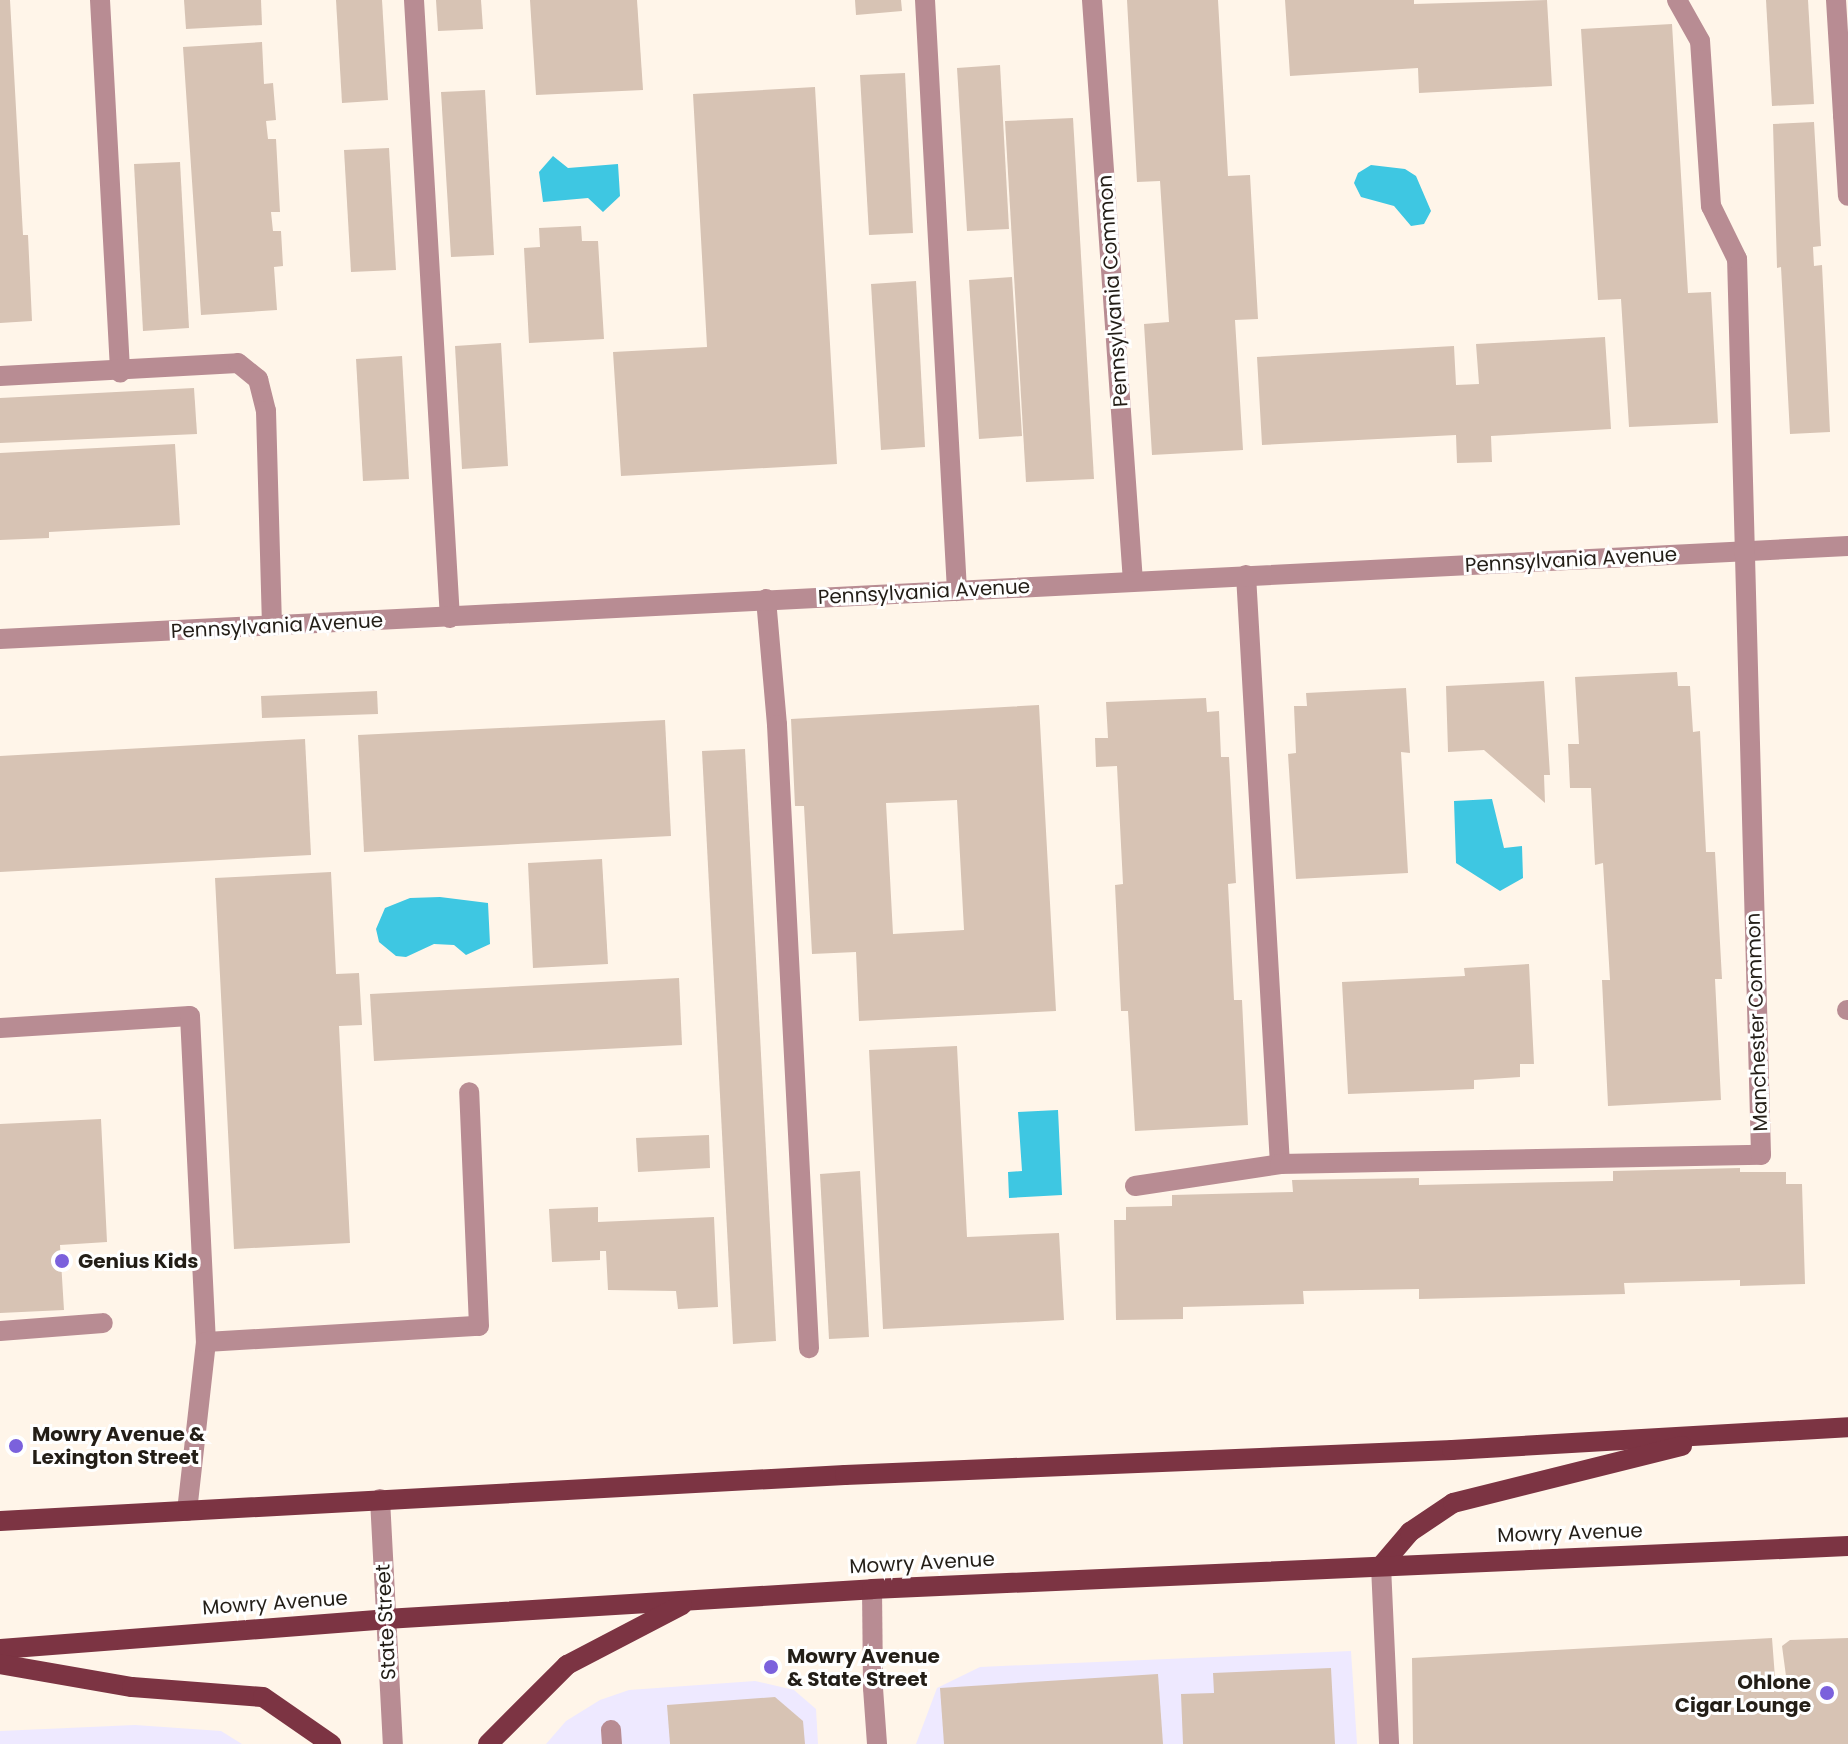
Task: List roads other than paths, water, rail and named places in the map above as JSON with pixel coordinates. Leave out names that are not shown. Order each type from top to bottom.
[{"type":"main road","points":[[0,1521],[380,1499],[1848,1427]]},
{"type":"main road","points":[[1381,1566],[1410,1532],[1453,1503],[1728,1434]]},
{"type":"main road","name":"Mowry Avenue","points":[[0,1649],[386,1619],[872,1589],[1848,1546]]},
{"type":"main road","points":[[488,1744],[567,1665],[689,1601]]},
{"type":"main road","points":[[0,1664],[132,1687],[263,1697],[331,1744]]},
{"type":"street","points":[[100,0],[120,372]]},
{"type":"street","points":[[414,0],[450,618]]},
{"type":"street","points":[[925,0],[957,591]]},
{"type":"street","name":"Pennsylvania Common","points":[[1092,0],[1133,582]]},
{"type":"street","points":[[1677,0],[1700,41],[1711,206],[1737,259],[1743,552]]},
{"type":"street","points":[[1836,0],[1848,196]]},
{"type":"street","points":[[0,376],[120,372],[238,363],[258,379],[266,411],[272,626]]},
{"type":"street","name":"Pennsylvania Avenue","points":[[0,639],[1848,546]]},
{"type":"street","name":"Manchester Common","points":[[1135,1186],[1280,1164],[1761,1155],[1743,552]]},
{"type":"street","points":[[1246,575],[1280,1164]]},
{"type":"street","points":[[766,599],[777,725],[809,1348]]},
{"type":"street","points":[[0,1028],[190,1016],[206,1342],[187,1511]]},
{"type":"street","points":[[206,1342],[479,1326],[469,1092]]},
{"type":"street","points":[[0,1331],[103,1323]]},
{"type":"street","name":"State Street","points":[[380,1499],[393,1744]]},
{"type":"street","points":[[1381,1566],[1389,1744]]},
{"type":"street","points":[[872,1589],[877,1744]]},
{"type":"water","points":[[553,156],[568,168],[618,164],[620,196],[603,212],[588,198],[543,202],[539,172]]},
{"type":"water","points":[[1371,165],[1405,169],[1416,176],[1431,211],[1424,224],[1411,226],[1394,206],[1361,197],[1354,183],[1358,173]]},
{"type":"water","points":[[1492,799],[1504,848],[1522,846],[1523,878],[1500,891],[1456,863],[1454,801]]},
{"type":"water","points":[[440,897],[488,903],[490,944],[466,955],[454,945],[434,944],[406,957],[396,956],[379,942],[376,929],[385,908],[410,898]]},
{"type":"water","points":[[1058,1110],[1062,1195],[1009,1198],[1008,1172],[1022,1171],[1018,1112]]},
{"type":"place","name":"Genius Kids","points":[[62,1261]]},
{"type":"place","name":"Mowry Avenue & Lexington Street","points":[[16,1446]]},
{"type":"place","name":"Mowry Avenue & State Street","points":[[771,1667]]},
{"type":"place","name":"Ohlone Cigar Lounge","points":[[1827,1693]]}]
